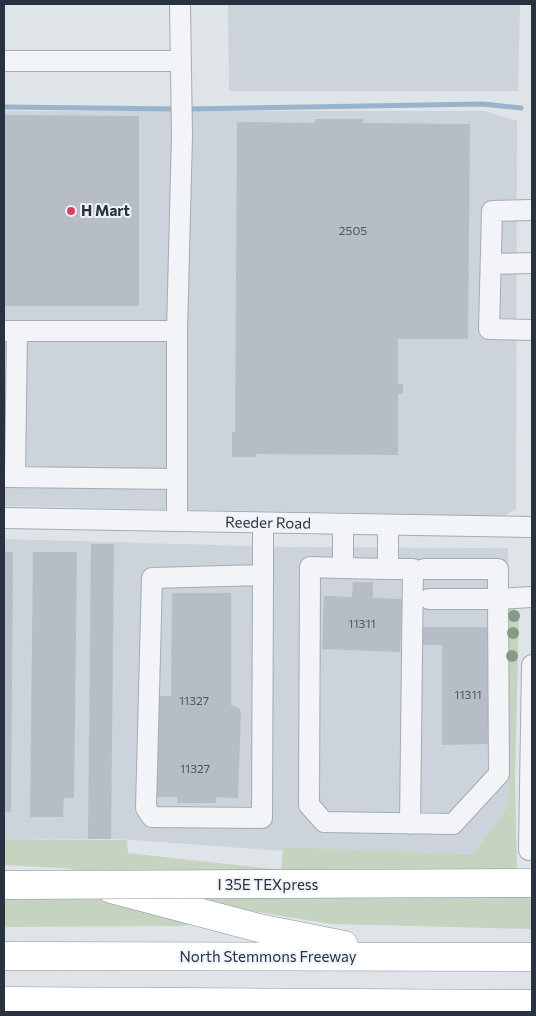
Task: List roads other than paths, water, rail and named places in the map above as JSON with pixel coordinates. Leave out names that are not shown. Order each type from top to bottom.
[{"type":"highway","points":[[4,874],[85,881],[259,928],[405,958]]},
{"type":"highway","name":"I 35E TEXpress","points":[[4,885],[532,883]]},
{"type":"highway","name":"North Stemmons Freeway","points":[[4,956],[532,957]]},
{"type":"highway","points":[[4,1001],[522,1004]]},
{"type":"highway","points":[[457,1012],[522,1004]]},
{"type":"street","points":[[177,521],[177,331],[182,116],[180,4]]},
{"type":"street","points":[[4,61],[181,61]]},
{"type":"street","points":[[532,210],[492,211],[489,329],[532,330]]},
{"type":"street","points":[[491,264],[532,263]]},
{"type":"street","points":[[177,331],[11,331],[10,477],[178,479]]},
{"type":"street","name":"Reeder Road","points":[[4,518],[532,528]]},
{"type":"street","points":[[263,523],[263,575],[262,818],[152,817],[146,808],[152,578],[263,575]]},
{"type":"street","points":[[343,524],[343,568]]},
{"type":"street","points":[[388,525],[388,569]]},
{"type":"street","points":[[410,824],[412,569],[310,567],[309,805],[324,822],[410,824],[453,824],[499,774],[498,569],[424,569]]},
{"type":"street","points":[[428,599],[532,597]]},
{"type":"street","points":[[529,850],[532,665]]},
{"type":"waterway","points":[[187,109],[483,104],[521,108]]},
{"type":"waterway","points":[[4,107],[178,109]]},
{"type":"place","name":"H Mart","points":[[71,211]]}]
